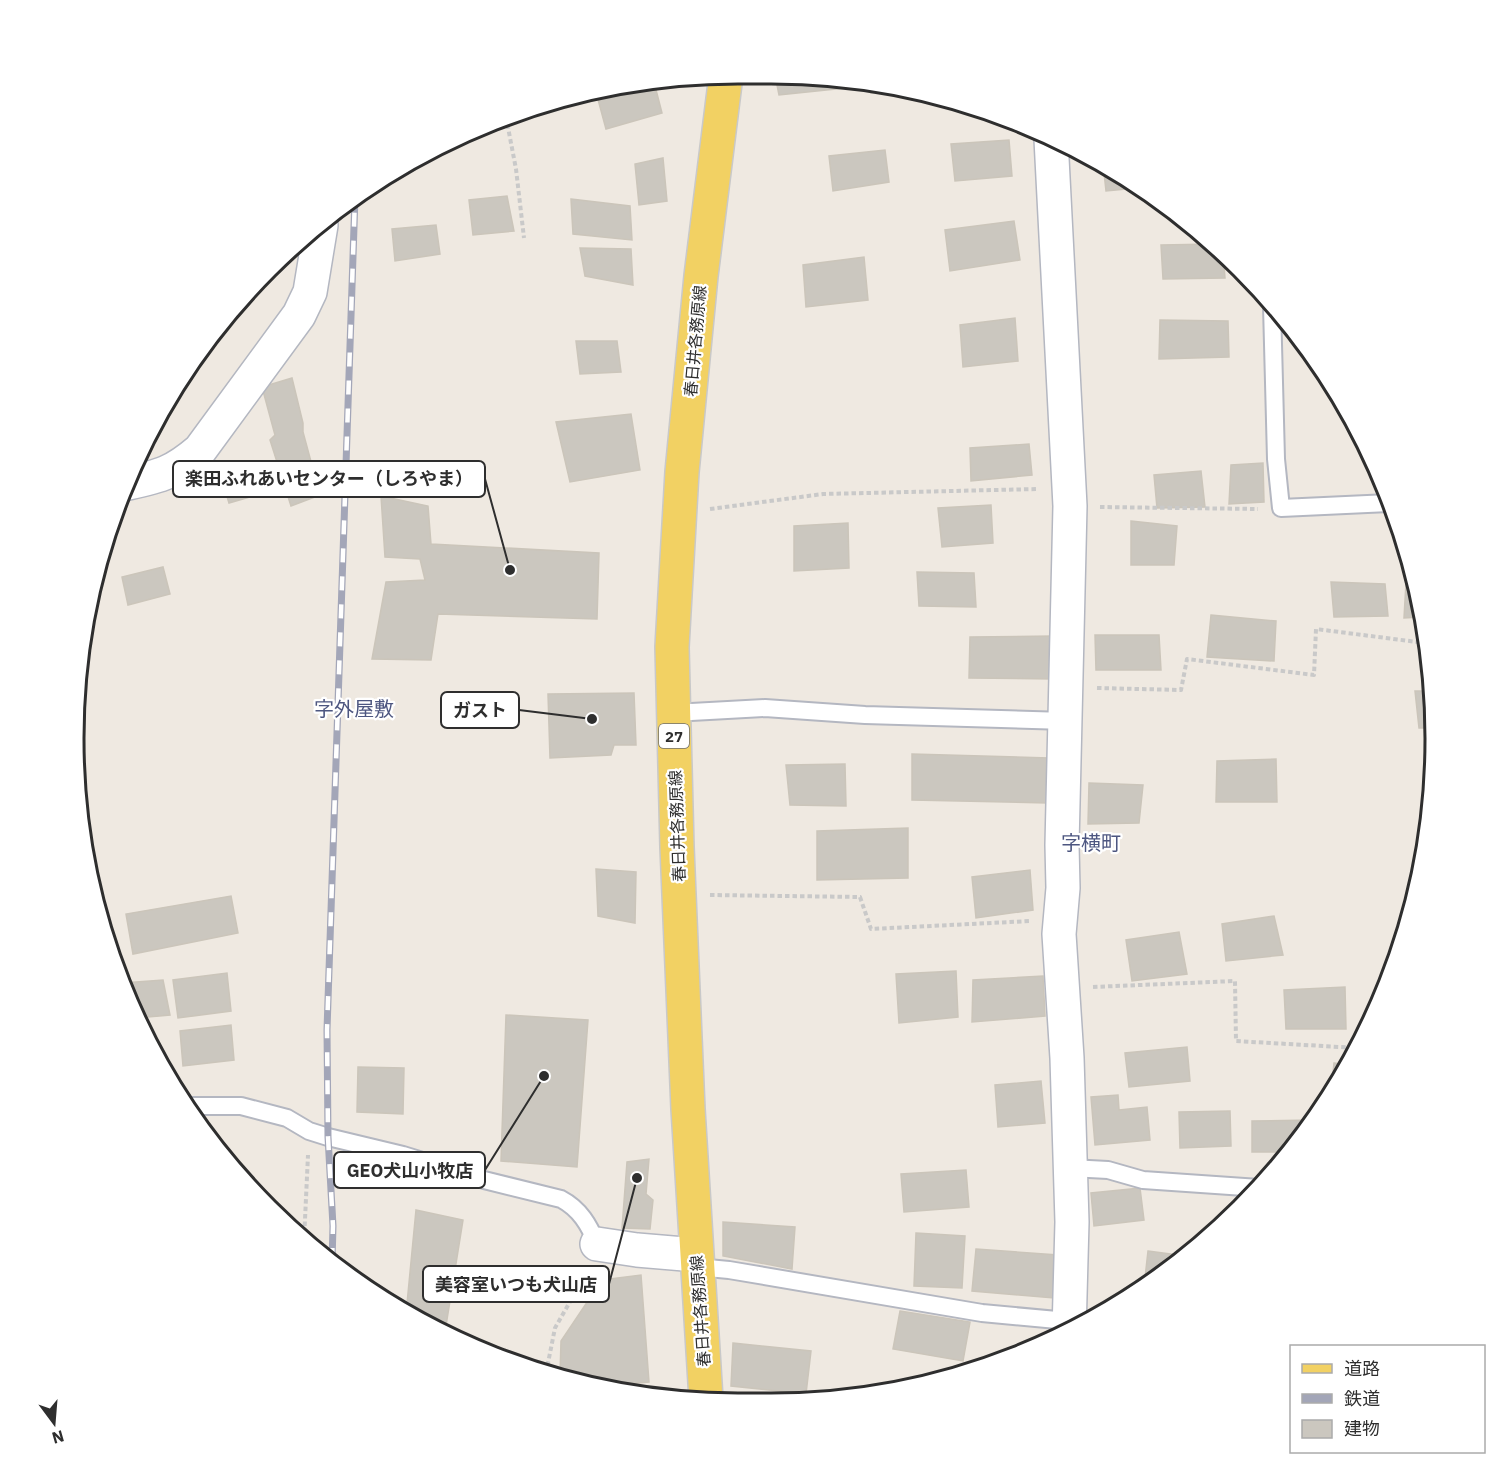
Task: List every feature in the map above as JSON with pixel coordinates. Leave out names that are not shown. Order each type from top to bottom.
[{"type":"main road","name":"春日井各務原線","points":[[706,1392],[696,1261],[679,896],[672,647],[682,472],[701,276],[725,84]]},
{"type":"street","points":[[1051,147],[1069,497],[1062,845],[1064,888],[1059,934],[1070,1168],[1072,1268],[1069,1321]]},
{"type":"street","points":[[137,481],[167,474],[183,465],[200,450],[299,315],[310,291],[318,237]]},
{"type":"street","points":[[597,1244],[696,1261]]},
{"type":"lane","points":[[1272,318],[1276,459],[1281,508],[1381,503]]},
{"type":"lane","points":[[673,713],[765,708],[865,715],[1066,721]]},
{"type":"lane","points":[[197,1106],[241,1106],[287,1118],[309,1131],[561,1199],[573,1205],[584,1218],[597,1244]]},
{"type":"lane","points":[[1070,1168],[1107,1170],[1143,1180],[1246,1187]]},
{"type":"lane","points":[[696,1261],[729,1270],[1061,1326]]},
{"type":"path","points":[[508,127],[516,169],[524,238]]},
{"type":"path","points":[[707,510],[824,495],[960,492],[1069,497],[1144,509],[1281,508]]},
{"type":"path","points":[[1066,687],[1181,690],[1187,659],[1314,675],[1316,629],[1417,642]]},
{"type":"path","points":[[679,896],[860,897],[871,929],[1060,919]]},
{"type":"path","points":[[1063,988],[1235,981],[1236,1041],[1347,1047]]},
{"type":"path","points":[[305,1229],[309,1131]]},
{"type":"path","points":[[548,1364],[555,1328],[589,1269],[597,1244]]},
{"type":"building","points":[[777,84],[842,88],[779,95]]},
{"type":"building","points":[[656,90],[662,113],[606,129],[598,100]]},
{"type":"building","points":[[1009,140],[1012,176],[955,181],[951,144]]},
{"type":"building","points":[[885,150],[889,182],[833,191],[829,156]]},
{"type":"building","points":[[663,158],[667,201],[639,205],[635,164]]},
{"type":"building","points":[[1104,176],[1126,189],[1106,191]]},
{"type":"building","points":[[507,196],[514,231],[473,235],[469,200]]},
{"type":"building","points":[[571,199],[630,206],[632,240],[573,234]]},
{"type":"building","points":[[1014,221],[1020,260],[950,271],[945,230]]},
{"type":"building","points":[[436,225],[440,254],[395,261],[392,229]]},
{"type":"building","points":[[1200,244],[1224,267],[1225,278],[1163,279],[1161,245]]},
{"type":"building","points":[[580,248],[631,249],[633,285],[585,276]]},
{"type":"building","points":[[864,257],[868,300],[806,307],[803,265]]},
{"type":"building","points":[[1015,318],[1018,361],[963,367],[960,325]]},
{"type":"building","points":[[1160,320],[1228,321],[1229,357],[1159,359]]},
{"type":"building","points":[[576,341],[617,341],[621,372],[580,374]]},
{"type":"building","points":[[292,378],[303,432],[320,495],[291,506],[270,440],[275,435],[262,387]]},
{"type":"building","points":[[631,414],[640,470],[570,482],[556,422]]},
{"type":"building","points":[[1029,444],[1032,475],[971,481],[970,448]]},
{"type":"building","points":[[1263,463],[1264,502],[1229,504],[1231,465]]},
{"type":"building","points":[[258,469],[264,493],[229,503],[222,480]]},
{"type":"building","points":[[1201,471],[1205,507],[1157,508],[1154,475]]},
{"type":"building","points":[[381,496],[428,506],[431,544],[599,553],[597,619],[438,614],[431,660],[372,659],[386,582],[425,580],[420,559],[385,557]]},
{"type":"building","points":[[991,505],[993,543],[942,547],[938,508]]},
{"type":"building","points":[[1131,521],[1177,526],[1174,565],[1131,565]]},
{"type":"building","points":[[848,523],[849,568],[794,571],[794,526]]},
{"type":"building","points":[[163,567],[170,594],[128,605],[122,577]]},
{"type":"building","points":[[917,572],[974,573],[976,607],[919,606]]},
{"type":"building","points":[[1331,582],[1385,584],[1388,616],[1334,617]]},
{"type":"building","points":[[1406,583],[1413,617],[1404,618]]},
{"type":"building","points":[[1211,615],[1276,621],[1274,661],[1207,657]]},
{"type":"building","points":[[1095,635],[1159,635],[1161,670],[1096,670]]},
{"type":"building","points":[[1053,636],[1054,679],[969,678],[970,637]]},
{"type":"building","points":[[1415,691],[1423,691],[1425,728],[1419,728]]},
{"type":"building","points":[[634,693],[636,745],[614,745],[611,755],[550,758],[548,694]]},
{"type":"building","points":[[912,754],[1049,758],[1047,803],[912,800]]},
{"type":"building","points":[[1276,759],[1277,802],[1216,802],[1217,761]]},
{"type":"building","points":[[845,764],[846,806],[790,805],[786,765]]},
{"type":"building","points":[[1089,783],[1143,785],[1139,823],[1088,824]]},
{"type":"building","points":[[908,828],[908,878],[817,880],[817,831]]},
{"type":"building","points":[[596,869],[636,872],[635,923],[598,916]]},
{"type":"building","points":[[1030,870],[1033,910],[976,918],[972,877]]},
{"type":"building","points":[[231,896],[238,933],[133,954],[126,914]]},
{"type":"building","points":[[1274,916],[1283,955],[1226,961],[1222,924]]},
{"type":"building","points":[[1179,932],[1187,974],[1132,981],[1126,940]]},
{"type":"building","points":[[956,971],[958,1017],[899,1023],[896,974]]},
{"type":"building","points":[[227,973],[231,1011],[178,1018],[173,980]]},
{"type":"building","points":[[1043,976],[1045,1016],[972,1022],[973,980]]},
{"type":"building","points":[[163,980],[170,1015],[146,1017],[132,982]]},
{"type":"building","points":[[1345,987],[1346,1029],[1286,1029],[1284,990]]},
{"type":"building","points":[[506,1015],[588,1020],[577,1167],[501,1161]]},
{"type":"building","points":[[231,1025],[234,1060],[183,1066],[180,1031]]},
{"type":"building","points":[[1187,1047],[1190,1081],[1129,1087],[1125,1053]]},
{"type":"building","points":[[358,1067],[404,1068],[403,1114],[357,1112]]},
{"type":"building","points":[[1041,1081],[1045,1123],[998,1127],[995,1085]]},
{"type":"building","points":[[1118,1095],[1119,1110],[1147,1107],[1150,1140],[1095,1145],[1091,1097]]},
{"type":"building","points":[[1230,1111],[1231,1146],[1180,1148],[1179,1112]]},
{"type":"building","points":[[1302,1120],[1278,1152],[1252,1152],[1252,1121]]},
{"type":"building","points":[[649,1159],[646,1194],[653,1200],[650,1229],[622,1228],[627,1162]]},
{"type":"building","points":[[966,1170],[969,1207],[904,1212],[901,1174]]},
{"type":"building","points":[[1140,1188],[1144,1220],[1094,1226],[1091,1193]]},
{"type":"building","points":[[416,1210],[463,1220],[446,1324],[407,1303]]},
{"type":"building","points":[[723,1222],[795,1227],[792,1269],[723,1256]]},
{"type":"building","points":[[916,1233],[965,1236],[962,1288],[914,1286]]},
{"type":"building","points":[[976,1249],[1058,1255],[1054,1298],[972,1291]]},
{"type":"building","points":[[1148,1251],[1173,1254],[1169,1258],[1145,1275]]},
{"type":"building","points":[[641,1275],[649,1382],[632,1383],[560,1368],[561,1341],[602,1280]]},
{"type":"building","points":[[900,1311],[970,1322],[963,1361],[893,1349]]},
{"type":"building","points":[[733,1343],[811,1351],[806,1392],[731,1386]]},
{"type":"railway","points":[[332,1252],[327,1030],[355,209]]},
{"type":"place","name":"楽田ふれあいセンター（しろやま）","points":[[510,570]]},
{"type":"place","name":"ガスト","points":[[592,719]]},
{"type":"place","name":"GEO犬山小牧店","points":[[544,1076]]},
{"type":"place","name":"美容室いつも犬山店","points":[[637,1178]]},
{"type":"district","name":"字外屋敷","points":[[354,708]]},
{"type":"district","name":"字横町","points":[[1091,842]]}]
